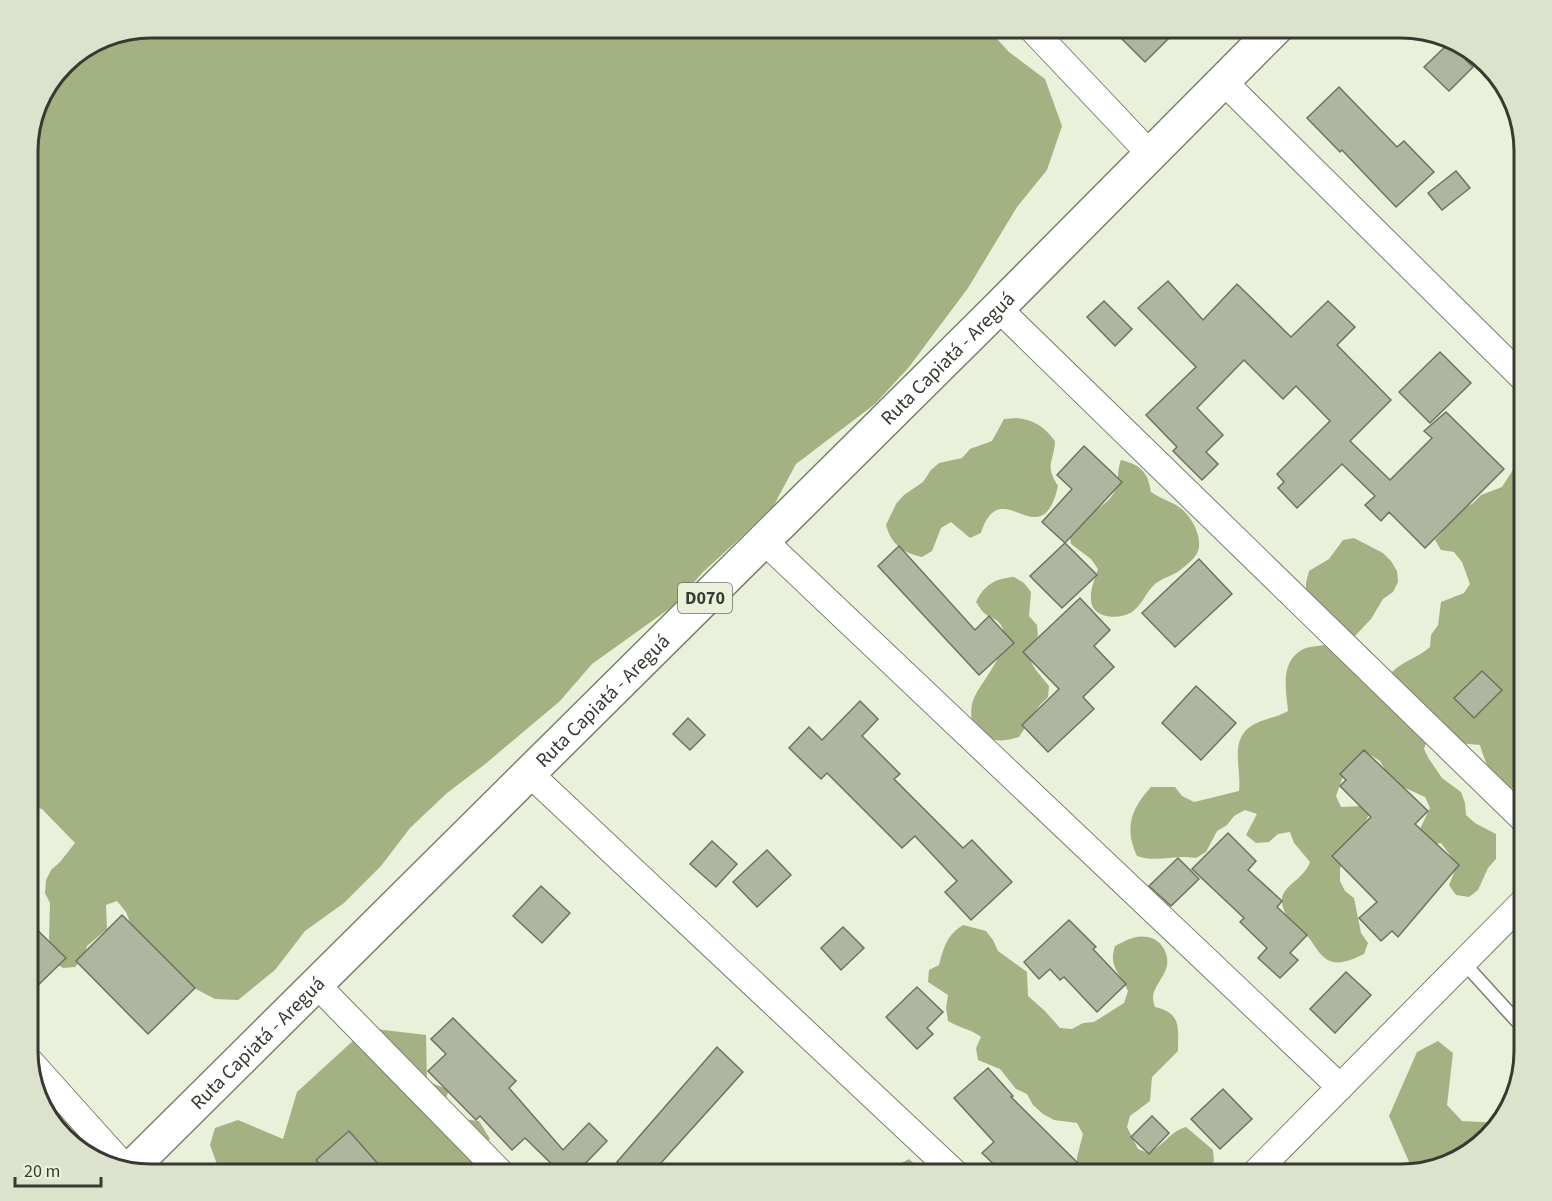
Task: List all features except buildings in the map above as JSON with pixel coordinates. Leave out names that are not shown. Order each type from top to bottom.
[{"type":"main road","name":"Ruta Capiatá - Areguá","points":[[136,1163],[998,308],[1266,38]]},
{"type":"street","points":[[1040,38],[1150,154]]},
{"type":"street","points":[[1223,81],[1514,369]]},
{"type":"street","points":[[998,308],[1514,810]]},
{"type":"street","points":[[763,540],[1340,1086]]},
{"type":"street","points":[[529,773],[944,1163]]},
{"type":"street","points":[[1265,1163],[1514,911]]},
{"type":"street","points":[[316,986],[491,1163]]},
{"type":"street","points":[[40,1072],[118,1159]]},
{"type":"lane","points":[[1463,962],[1514,1018]]},
{"type":"green space","points":[[143,38],[996,38],[1009,52],[1045,79],[1062,126],[1047,170],[1017,207],[968,288],[909,367],[875,404],[796,464],[774,505],[703,572],[673,606],[592,664],[560,701],[447,793],[410,828],[381,866],[344,903],[305,931],[275,970],[238,1000],[215,999],[194,988],[131,925],[126,912],[117,901],[106,905],[107,929],[87,946],[84,957],[75,967],[63,968],[53,961],[49,938],[50,903],[45,893],[46,880],[51,870],[75,843],[42,809],[38,808],[38,135],[49,100],[76,65],[100,49],[114,43]]},
{"type":"green space","points":[[1017,418],[1039,425],[1055,441],[1051,473],[1058,486],[1051,507],[1042,516],[1031,517],[999,509],[989,516],[981,533],[970,538],[951,522],[941,528],[932,551],[922,557],[899,547],[888,532],[886,525],[896,504],[904,495],[923,482],[939,463],[962,458],[970,449],[992,441],[1004,419]]},
{"type":"green space","points":[[1121,460],[1134,464],[1142,470],[1148,479],[1151,492],[1176,505],[1187,514],[1197,531],[1199,544],[1196,555],[1179,571],[1155,584],[1132,612],[1114,617],[1101,614],[1093,606],[1091,592],[1098,569],[1091,559],[1071,544],[1069,531],[1104,504],[1114,493]]},
{"type":"green space","points":[[1514,468],[1514,788],[1508,788],[1492,780],[1480,745],[1457,743],[1447,738],[1444,723],[1436,715],[1424,749],[1442,778],[1461,792],[1466,815],[1475,823],[1496,834],[1496,859],[1488,868],[1478,890],[1469,897],[1456,895],[1449,885],[1454,873],[1455,862],[1441,843],[1429,845],[1420,829],[1430,808],[1425,797],[1392,782],[1380,761],[1369,754],[1351,763],[1336,796],[1341,807],[1362,806],[1369,815],[1340,868],[1340,881],[1345,891],[1354,898],[1361,933],[1368,943],[1364,954],[1341,962],[1328,960],[1289,920],[1282,904],[1282,898],[1287,889],[1304,873],[1310,862],[1294,843],[1290,832],[1278,834],[1269,842],[1256,843],[1246,835],[1257,814],[1245,810],[1234,816],[1227,825],[1217,831],[1206,852],[1196,858],[1151,859],[1137,856],[1130,828],[1134,811],[1151,787],[1175,787],[1182,796],[1194,802],[1239,791],[1238,753],[1242,736],[1257,723],[1288,711],[1286,675],[1297,653],[1306,648],[1329,644],[1306,596],[1309,571],[1329,559],[1343,540],[1354,538],[1383,553],[1391,561],[1397,571],[1398,582],[1393,592],[1383,599],[1371,619],[1353,638],[1391,673],[1430,647],[1431,635],[1438,625],[1441,602],[1464,593],[1470,584],[1462,562],[1454,552],[1441,550],[1435,540],[1443,531],[1445,520],[1472,504],[1481,495],[1502,487]]},
{"type":"green space","points":[[1014,577],[1024,583],[1031,592],[1029,616],[1037,625],[1038,636],[1030,651],[1030,657],[1035,668],[1049,686],[1048,697],[1039,706],[1019,737],[999,741],[985,735],[972,723],[973,701],[1000,654],[1004,636],[1001,624],[984,613],[976,602],[991,583]]},
{"type":"green space","points":[[963,925],[986,931],[998,951],[1027,972],[1028,996],[1060,1028],[1072,1029],[1083,1023],[1094,1022],[1124,1003],[1128,991],[1114,965],[1115,946],[1139,937],[1149,937],[1160,943],[1167,957],[1167,963],[1154,991],[1153,1001],[1155,1007],[1170,1013],[1177,1023],[1178,1051],[1152,1077],[1150,1101],[1130,1116],[1127,1127],[1138,1149],[1148,1153],[1175,1132],[1186,1127],[1213,1150],[1214,1161],[1212,1163],[1077,1163],[1083,1134],[1077,1123],[1054,1120],[1043,1114],[1033,1105],[1027,1094],[1016,1089],[1000,1069],[978,1060],[976,1048],[981,1037],[948,1021],[946,1008],[948,995],[928,982],[929,970],[939,965],[947,942]]},
{"type":"green space","points":[[367,1028],[426,1035],[427,1081],[449,1090],[439,1116],[479,1121],[490,1139],[472,1158],[472,1163],[217,1163],[210,1145],[215,1128],[238,1120],[283,1139],[297,1092]]},
{"type":"green space","points":[[1438,1041],[1453,1053],[1447,1105],[1462,1121],[1488,1122],[1482,1131],[1452,1152],[1431,1160],[1410,1163],[1389,1116],[1417,1052]]},
{"type":"green space","points":[[909,1159],[914,1163],[901,1163]]}]
